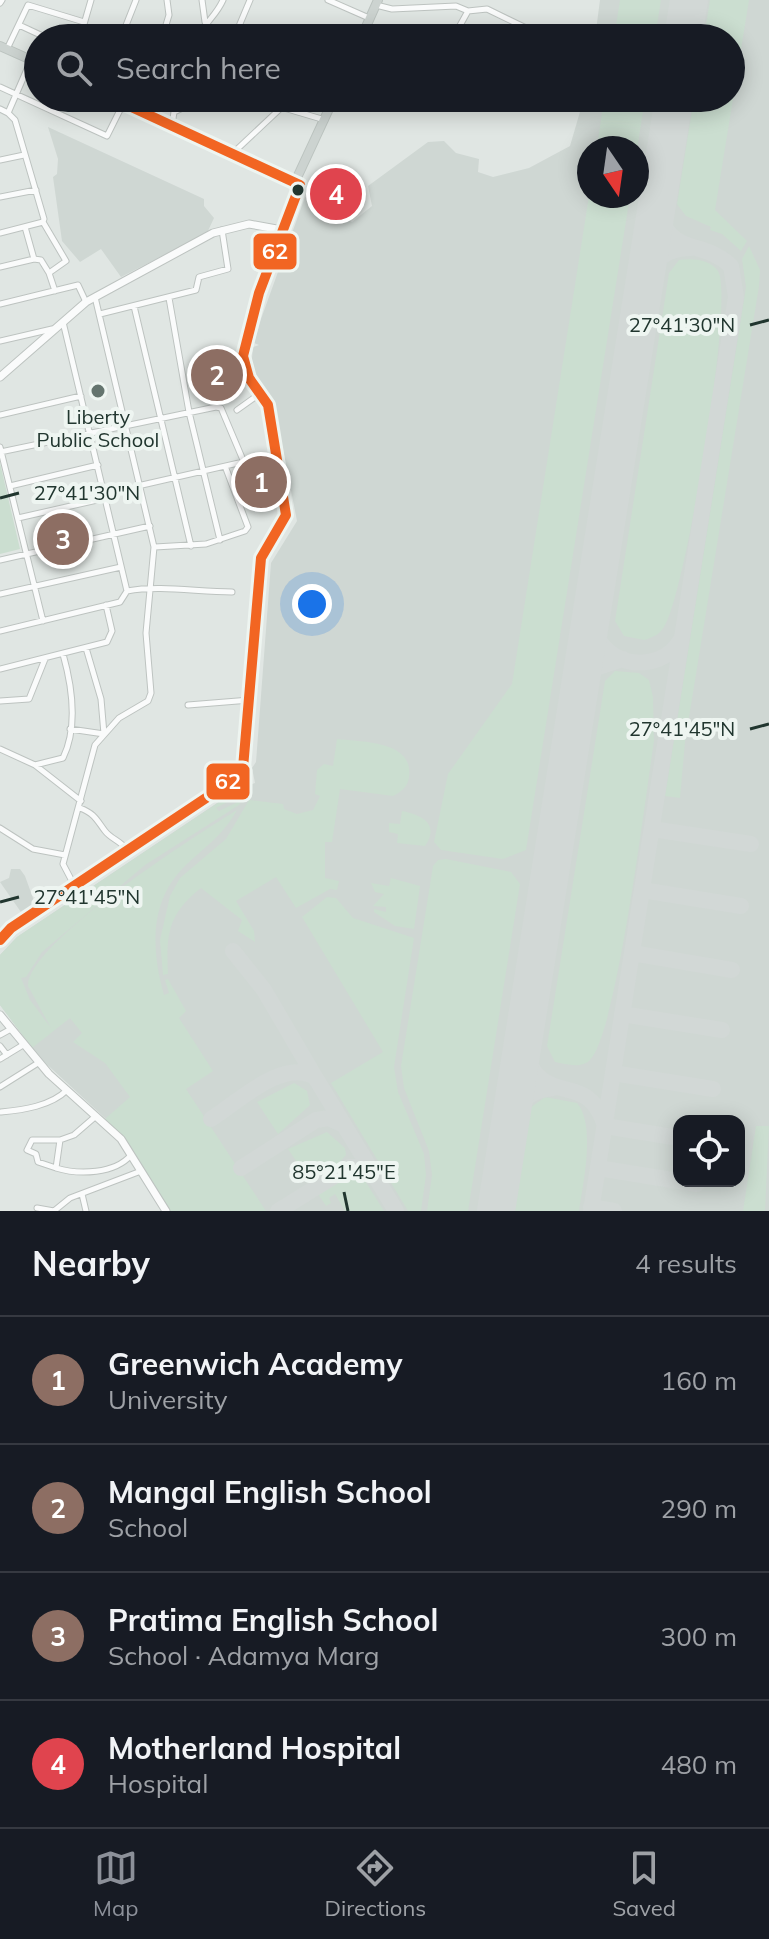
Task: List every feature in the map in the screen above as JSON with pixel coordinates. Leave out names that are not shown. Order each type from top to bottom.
[{"type":"main road","points":[[367,24],[377,2]]},
{"type":"main road","points":[[4,47],[24,57]]},
{"type":"main road","points":[[0,940],[3,930],[238,774],[245,761],[261,558],[286,515],[268,405],[258,395],[249,378],[243,356],[251,318],[300,185],[146,112]]},
{"type":"main road","points":[[295,182],[328,112]]},
{"type":"main road","points":[[0,377],[86,302],[222,229],[257,224],[282,230]]},
{"type":"main road","points":[[0,1015],[38,1063],[132,1154],[166,1211]]},
{"type":"street","points":[[4,47],[19,25],[29,2],[84,22],[91,0]]},
{"type":"street","points":[[127,24],[136,0]]},
{"type":"street","points":[[166,24],[169,15],[167,0]]},
{"type":"street","points":[[202,0],[205,22],[217,15],[223,0]]},
{"type":"street","points":[[240,24],[250,0]]},
{"type":"street","points":[[329,0],[369,18]]},
{"type":"street","points":[[377,2],[399,9],[456,6],[468,11]]},
{"type":"street","points":[[461,24],[468,11],[475,8],[497,12],[519,24]]},
{"type":"street","points":[[19,25],[24,27]]},
{"type":"street","points":[[8,113],[24,80]]},
{"type":"street","points":[[0,87],[24,99]]},
{"type":"street","points":[[0,109],[15,120],[43,222],[66,261],[49,273]]},
{"type":"street","points":[[54,112],[107,136],[119,112]]},
{"type":"street","points":[[172,126],[174,112]]},
{"type":"street","points":[[232,154],[278,112]]},
{"type":"street","points":[[302,112],[325,120]]},
{"type":"street","points":[[0,160],[24,155]]},
{"type":"street","points":[[0,197],[36,190]]},
{"type":"street","points":[[0,233],[43,222]]},
{"type":"street","points":[[25,227],[34,259]]},
{"type":"street","points":[[100,314],[196,290],[199,277],[228,269],[222,229]]},
{"type":"street","points":[[0,267],[41,260],[55,291]]},
{"type":"street","points":[[0,304],[78,285],[86,302]]},
{"type":"street","points":[[74,885],[63,864],[69,831],[80,804],[86,767],[95,745],[119,718],[148,701],[151,657],[146,626],[154,547],[142,485],[95,297]]},
{"type":"street","points":[[169,298],[189,412],[220,540]]},
{"type":"street","points":[[134,306],[191,546]]},
{"type":"street","points":[[0,631],[120,602],[127,591],[63,321]]},
{"type":"street","points":[[0,341],[52,329]]},
{"type":"street","points":[[223,386],[249,378]]},
{"type":"street","points":[[237,410],[258,395]]},
{"type":"street","points":[[0,415],[81,396]]},
{"type":"street","points":[[43,621],[0,450],[221,408],[243,460]]},
{"type":"street","points":[[142,485],[278,454]]},
{"type":"street","points":[[10,486],[98,465]]},
{"type":"street","points":[[154,547],[191,546],[242,534],[248,527],[225,466]]},
{"type":"street","points":[[18,518],[106,498]]},
{"type":"street","points":[[0,560],[150,526]]},
{"type":"street","points":[[0,594],[121,567]]},
{"type":"street","points":[[127,591],[152,587],[180,592],[232,592]]},
{"type":"street","points":[[0,669],[107,642],[111,636],[106,605]]},
{"type":"street","points":[[86,648],[101,699],[104,734]]},
{"type":"street","points":[[35,765],[63,758],[70,729],[71,689],[63,654]]},
{"type":"street","points":[[0,701],[29,699],[46,658]]},
{"type":"street","points":[[188,705],[214,705],[228,699],[251,700]]},
{"type":"street","points":[[70,729],[104,734]]},
{"type":"street","points":[[0,749],[35,765],[97,815],[106,832],[127,850]]},
{"type":"street","points":[[0,828],[33,849],[65,855]]},
{"type":"street","points":[[0,1035],[12,1029]]},
{"type":"street","points":[[0,1059],[23,1045]]},
{"type":"street","points":[[0,1046],[7,1055]]},
{"type":"street","points":[[0,1087],[38,1063]]},
{"type":"street","points":[[1,1112],[32,1107],[59,1098],[67,1090]]},
{"type":"street","points":[[96,1116],[74,1135],[60,1140],[32,1140],[26,1148],[36,1154],[38,1162],[70,1172],[120,1165],[132,1154]]},
{"type":"street","points":[[56,1168],[60,1140]]},
{"type":"street","points":[[37,1208],[54,1211],[82,1194],[142,1170]]},
{"type":"street","points":[[82,1194],[86,1211]]},
{"type":"street","points":[[64,1204],[67,1211]]},
{"type":"shaded area","points":[[600,0],[769,0],[769,1211],[170,1211],[119,1131],[40,1058],[0,1005],[0,955],[17,937],[238,789],[255,783],[252,768],[256,762],[271,563],[297,521],[276,414],[254,381],[251,369],[253,347],[259,345],[254,343],[261,319],[305,197],[352,222],[372,206],[368,186],[428,142],[444,141],[456,153],[479,159],[478,172],[493,177],[529,168],[570,146],[580,112],[745,112],[745,24],[597,24]]},
{"type":"shaded area","points":[[48,127],[204,199],[204,206],[214,218],[207,233],[121,277],[101,249],[80,262],[62,241],[53,177],[57,174],[58,159]]},
{"type":"shaded area","points":[[277,464],[283,496],[260,504],[258,500],[249,504],[246,497],[242,498],[237,486],[264,477],[263,466]]},
{"type":"shaded area","points":[[11,869],[20,869],[25,876],[36,906],[23,915],[0,882],[9,878]]},
{"type":"green space","points":[[620,0],[661,0],[657,24],[616,24]]},
{"type":"green space","points":[[710,0],[749,0],[745,25],[706,24]]},
{"type":"green space","points":[[602,112],[643,112],[639,136],[599,136]]},
{"type":"green space","points":[[692,112],[731,112],[715,210],[747,241],[741,251],[722,234],[710,230],[711,227],[686,216],[677,204]]},
{"type":"green space","points":[[587,208],[628,208],[526,850],[503,859],[441,850],[434,842],[448,774],[512,684]]},
{"type":"green space","points":[[749,246],[760,270],[759,286],[685,742],[680,798],[665,796],[746,287],[742,259]]},
{"type":"green space","points":[[695,259],[718,271],[720,334],[705,447],[684,562],[664,627],[644,640],[624,636],[615,621],[669,273],[679,260]]},
{"type":"green space","points":[[0,463],[20,549],[0,554]]},
{"type":"green space","points":[[615,671],[639,673],[649,680],[653,697],[654,741],[629,910],[610,1006],[600,1041],[590,1060],[569,1065],[555,1062],[547,1046],[605,681]]},
{"type":"green space","points":[[337,739],[384,745],[395,750],[408,765],[409,777],[404,789],[393,796],[340,789],[332,842],[325,842],[325,878],[339,881],[337,890],[330,889],[296,908],[276,877],[236,901],[254,931],[255,942],[238,931],[242,920],[201,888],[182,907],[171,926],[168,974],[163,975],[160,940],[170,896],[180,878],[226,839],[249,800],[283,804],[284,809],[297,814],[313,810],[320,796],[315,794],[317,770],[324,764],[333,766]]},
{"type":"green space","points":[[246,784],[242,794],[216,808],[219,811],[242,800],[239,805],[145,865],[42,952],[26,977],[21,978],[30,1000],[51,1028],[28,986],[35,967],[55,943],[118,890],[237,810],[220,833],[174,879],[159,909],[155,943],[164,995],[169,993],[165,980],[168,979],[186,1011],[179,1018],[213,1071],[186,1089],[266,1211],[170,1211],[130,1145],[105,1119],[130,1097],[105,1063],[73,1042],[82,1033],[70,1018],[32,1048],[0,1005],[0,955],[17,937]]},
{"type":"green space","points":[[402,811],[422,818],[430,826],[431,832],[425,846],[397,843],[398,834],[389,832],[389,823],[400,824]]},
{"type":"green space","points":[[438,860],[511,872],[520,884],[468,1211],[427,1211],[432,1175],[429,1151],[404,1088],[401,1066],[433,866]]},
{"type":"green space","points":[[391,878],[420,886],[414,929],[395,926],[374,912],[374,909],[386,912],[386,907],[373,906],[384,894],[375,892],[371,883],[389,886]]},
{"type":"green space","points":[[327,897],[336,898],[353,918],[414,938],[394,1067],[398,1092],[424,1154],[426,1175],[421,1211],[408,1211],[331,1083],[383,1052],[302,917]]},
{"type":"green space","points":[[294,1083],[307,1091],[310,1105],[278,1134],[257,1102]]},
{"type":"green space","points":[[545,1097],[577,1103],[583,1113],[587,1155],[579,1211],[514,1211],[530,1108]]},
{"type":"green space","points":[[756,1126],[769,1126],[765,1211],[743,1211]]},
{"type":"green space","points":[[327,1132],[345,1148],[346,1155],[330,1173],[312,1185],[288,1149]]},
{"type":"green space","points":[[347,1176],[362,1176],[384,1211],[345,1211],[335,1194],[326,1206],[316,1191]]},
{"type":"taxiway","points":[[591,1211],[736,297],[731,266],[710,252],[681,243],[664,227],[656,213]]},
{"type":"taxiway","points":[[645,279],[663,256],[675,250],[691,248]]},
{"type":"taxiway","points":[[591,619],[604,647],[633,662],[664,656],[680,641]]},
{"type":"taxiway","points":[[580,687],[596,668],[623,659]]},
{"type":"taxiway","points":[[652,829],[751,844]]},
{"type":"taxiway","points":[[642,890],[741,906]]},
{"type":"taxiway","points":[[233,951],[264,990],[315,1077]]},
{"type":"taxiway","points":[[632,953],[732,970]]},
{"type":"taxiway","points":[[622,1014],[722,1030]]},
{"type":"taxiway","points":[[522,1045],[541,1079],[587,1097],[597,1108],[605,1126],[673,1137]]},
{"type":"taxiway","points":[[211,1119],[275,1077],[289,1073],[315,1077],[396,1211]]},
{"type":"taxiway","points":[[613,1073],[713,1089]]},
{"type":"taxiway","points":[[510,1120],[527,1097],[553,1088]]},
{"type":"taxiway","points":[[241,1168],[316,1120],[329,1118],[344,1125]]},
{"type":"taxiway","points":[[278,1211],[349,1167],[369,1167]]},
{"type":"taxiway","points":[[598,1168],[673,1180]]},
{"type":"taxiway","points":[[591,1207],[614,1211]]},
{"type":"runway","points":[[685,24],[689,0]]},
{"type":"runway","points":[[496,1211],[672,112]]},
{"type":"transit line","name":"62","points":[[0,940],[11,928],[221,788],[243,768],[261,558],[286,515],[268,405],[249,378],[243,356],[259,293],[300,185],[142,112]]},
{"type":"place","name":"Motherland Hospital","points":[[336,194]]},
{"type":"place","name":"Mangal English School","points":[[217,375]]},
{"type":"place","name":"Liberty Public School","points":[[98,391]]},
{"type":"place","name":"Greenwich Academy","points":[[261,482]]},
{"type":"place","name":"Pratima English School","points":[[63,539]]}]
